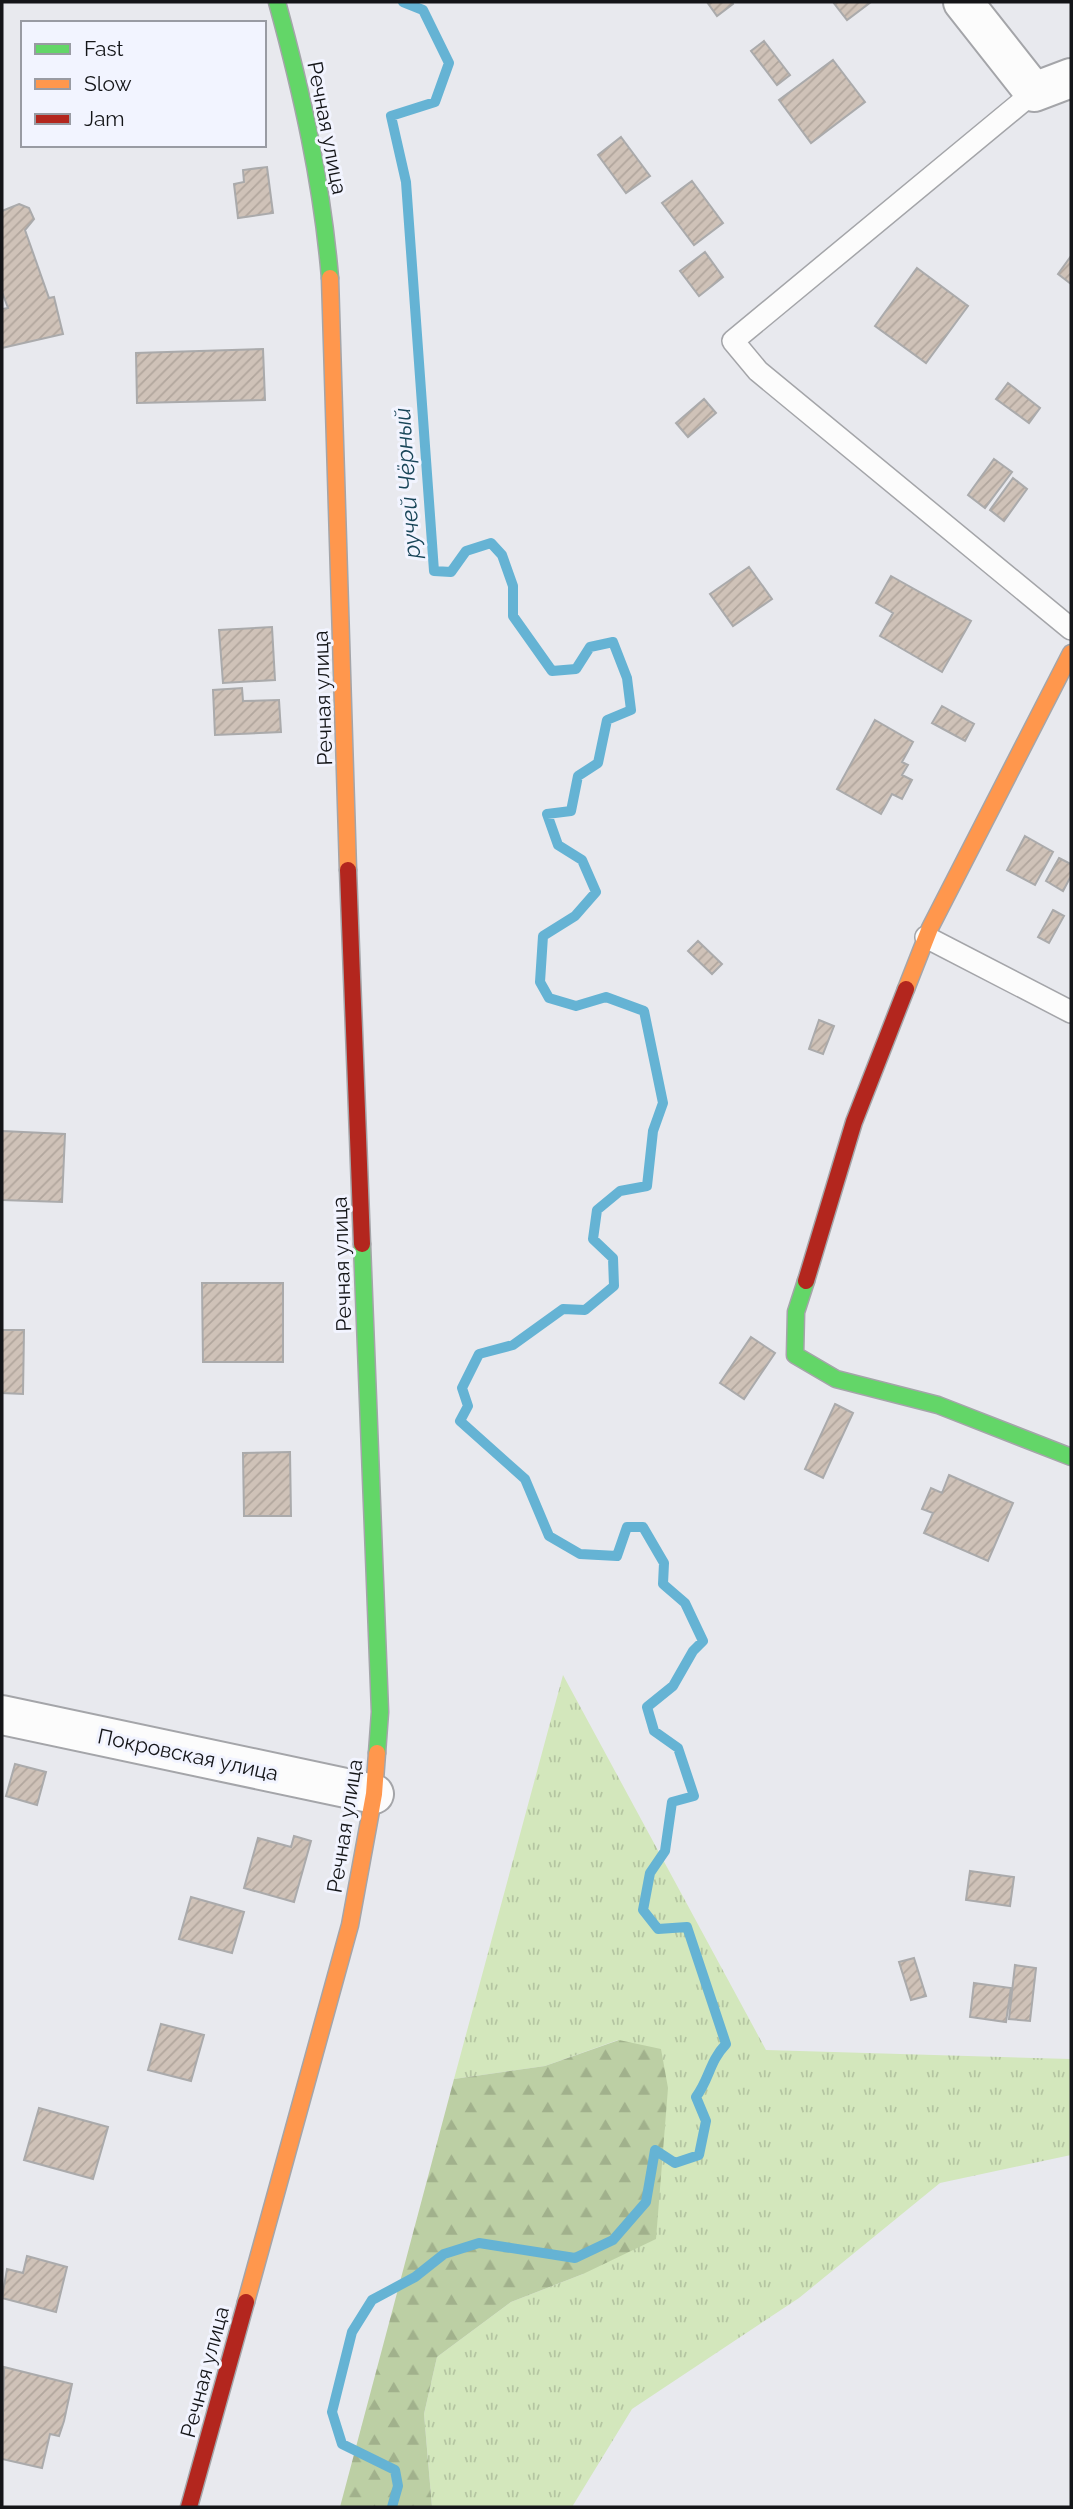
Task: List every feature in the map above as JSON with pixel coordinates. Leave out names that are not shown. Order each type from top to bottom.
[{"type":"street","name":"Речная улица","points":[[189,2507],[350,1925],[374,1794],[380,1712],[352,988],[330,276],[310,131],[277,2]]},
{"type":"street","points":[[963,2],[1034,92],[1071,78]]},
{"type":"street","points":[[1071,653],[926,937],[854,1122],[796,1312],[796,1355],[836,1379],[938,1405],[1071,1457]]},
{"type":"street","name":"Покровская улица","points":[[2,1715],[374,1794]]},
{"type":"lane","points":[[1034,92],[733,341],[758,371],[1071,629]]},
{"type":"lane","points":[[926,937],[1071,1012]]},
{"type":"green space","points":[[563,1675],[766,2050],[1071,2059],[1071,2155],[940,2183],[799,2298],[632,2409],[572,2507],[432,2507],[424,2414],[437,2357],[511,2302],[583,2274],[618,2040],[545,2066],[454,2079]]},
{"type":"green space","points":[[619,2040],[661,2049],[668,2088],[656,2239],[583,2274],[511,2302],[437,2357],[424,2414],[432,2507],[340,2507],[454,2079],[545,2066]]},
{"type":"building","points":[[707,2],[732,2],[733,4],[717,16]]},
{"type":"building","points":[[833,2],[871,2],[847,20]]},
{"type":"building","points":[[764,41],[790,75],[777,85],[751,51]]},
{"type":"building","points":[[833,60],[865,102],[811,143],[779,100]]},
{"type":"building","points":[[621,137],[650,176],[626,193],[598,155]]},
{"type":"building","points":[[267,167],[273,213],[238,218],[234,184],[244,182],[243,170]]},
{"type":"building","points":[[692,181],[723,223],[694,245],[662,203]]},
{"type":"building","points":[[19,204],[29,208],[34,219],[25,230],[49,298],[54,297],[63,334],[2,348],[2,309],[8,308],[2,292],[2,211]]},
{"type":"building","points":[[705,252],[723,277],[699,296],[680,271]]},
{"type":"building","points":[[1071,256],[1071,284],[1058,274]]},
{"type":"building","points":[[917,268],[968,306],[926,363],[875,326]]},
{"type":"building","points":[[263,349],[265,400],[137,403],[136,353]]},
{"type":"building","points":[[1008,383],[1040,408],[1029,423],[996,399]]},
{"type":"building","points":[[704,399],[716,413],[688,437],[676,423]]},
{"type":"building","points":[[994,459],[1012,472],[985,508],[968,495]]},
{"type":"building","points":[[1013,478],[1027,489],[1004,521],[990,510]]},
{"type":"building","points":[[749,567],[772,599],[733,626],[710,594]]},
{"type":"building","points":[[891,576],[971,621],[942,672],[880,636],[893,613],[876,603]]},
{"type":"building","points":[[272,627],[275,680],[223,683],[219,630]]},
{"type":"building","points":[[242,688],[243,701],[279,700],[281,732],[215,735],[213,690]]},
{"type":"building","points":[[942,706],[974,724],[965,741],[932,723]]},
{"type":"building","points":[[875,720],[913,742],[902,762],[908,765],[902,775],[912,780],[902,799],[892,794],[881,814],[837,789]]},
{"type":"building","points":[[1025,836],[1053,852],[1035,885],[1007,870]]},
{"type":"building","points":[[1059,858],[1071,864],[1071,876],[1063,891],[1046,881]]},
{"type":"building","points":[[1053,910],[1064,916],[1049,943],[1038,937]]},
{"type":"building","points":[[698,941],[722,964],[712,974],[688,951]]},
{"type":"building","points":[[819,1020],[834,1026],[823,1054],[809,1049]]},
{"type":"building","points":[[2,1131],[65,1134],[62,1202],[2,1200]]},
{"type":"building","points":[[202,1283],[283,1283],[283,1362],[203,1362]]},
{"type":"building","points":[[2,1330],[24,1330],[23,1394],[2,1393]]},
{"type":"building","points":[[751,1337],[775,1353],[744,1399],[720,1383]]},
{"type":"building","points":[[835,1404],[853,1413],[823,1478],[805,1469]]},
{"type":"building","points":[[290,1452],[291,1516],[244,1516],[243,1453]]},
{"type":"building","points":[[949,1475],[1013,1503],[988,1561],[924,1533],[933,1513],[922,1509],[931,1488],[942,1493]]},
{"type":"building","points":[[15,1764],[46,1772],[37,1805],[6,1796]]},
{"type":"building","points":[[294,1836],[311,1841],[294,1902],[244,1888],[258,1838],[291,1847]]},
{"type":"building","points":[[970,1871],[1014,1877],[1010,1906],[966,1900]]},
{"type":"building","points":[[191,1897],[244,1912],[232,1953],[179,1939]]},
{"type":"building","points":[[914,1958],[926,1996],[911,2000],[899,1962]]},
{"type":"building","points":[[1015,1965],[1036,1968],[1030,2021],[1009,2019]]},
{"type":"building","points":[[974,1983],[1011,1988],[1006,2022],[970,2017]]},
{"type":"building","points":[[161,2024],[204,2035],[191,2081],[148,2070]]},
{"type":"building","points":[[39,2108],[108,2127],[93,2179],[24,2160]]},
{"type":"building","points":[[27,2256],[67,2267],[56,2312],[2,2298],[7,2269],[23,2273]]},
{"type":"building","points":[[4,2367],[72,2384],[59,2436],[50,2434],[42,2468],[2,2459]]},
{"type":"waterway","name":"ручей Чёрный","points":[[392,2507],[398,2486],[395,2470],[342,2444],[332,2412],[352,2332],[372,2300],[415,2277],[444,2254],[479,2243],[575,2258],[613,2240],[646,2202],[655,2150],[675,2163],[699,2155],[706,2121],[696,2097],[716,2057],[726,2044],[687,1927],[658,1929],[643,1910],[650,1873],[665,1851],[672,1802],[694,1796],[678,1748],[654,1731],[647,1707],[673,1686],[693,1651],[703,1641],[685,1603],[663,1584],[664,1563],[643,1527],[627,1527],[617,1556],[580,1554],[549,1536],[525,1479],[460,1421],[468,1406],[462,1388],[479,1354],[513,1345],[563,1309],[585,1310],[614,1286],[613,1258],[593,1239],[597,1210],[620,1191],[647,1186],[653,1131],[663,1103],[644,1011],[606,997],[576,1006],[549,998],[540,982],[543,936],[575,916],[596,892],[582,860],[558,845],[547,814],[571,811],[578,776],[598,763],[607,720],[631,710],[627,678],[613,642],[590,647],[576,669],[552,671],[513,616],[513,586],[502,555],[491,543],[466,551],[451,572],[434,571],[406,182],[391,116],[435,102],[449,63],[423,10],[403,2]]},
{"type":"traffic: fast","points":[[277,2],[310,139],[330,278]]},
{"type":"traffic: fast","points":[[362,1244],[380,1712],[377,1753]]},
{"type":"traffic: fast","points":[[806,1281],[796,1312],[795,1355],[836,1379],[938,1405],[1071,1457]]},
{"type":"traffic: slow","points":[[330,278],[348,870]]},
{"type":"traffic: slow","points":[[906,989],[930,928],[1071,653]]},
{"type":"traffic: slow","points":[[246,2302],[350,1925],[374,1794],[377,1753]]},
{"type":"traffic: jam","points":[[348,870],[362,1244]]},
{"type":"traffic: jam","points":[[806,1281],[854,1122],[906,989]]},
{"type":"traffic: jam","points":[[189,2507],[246,2302]]}]
